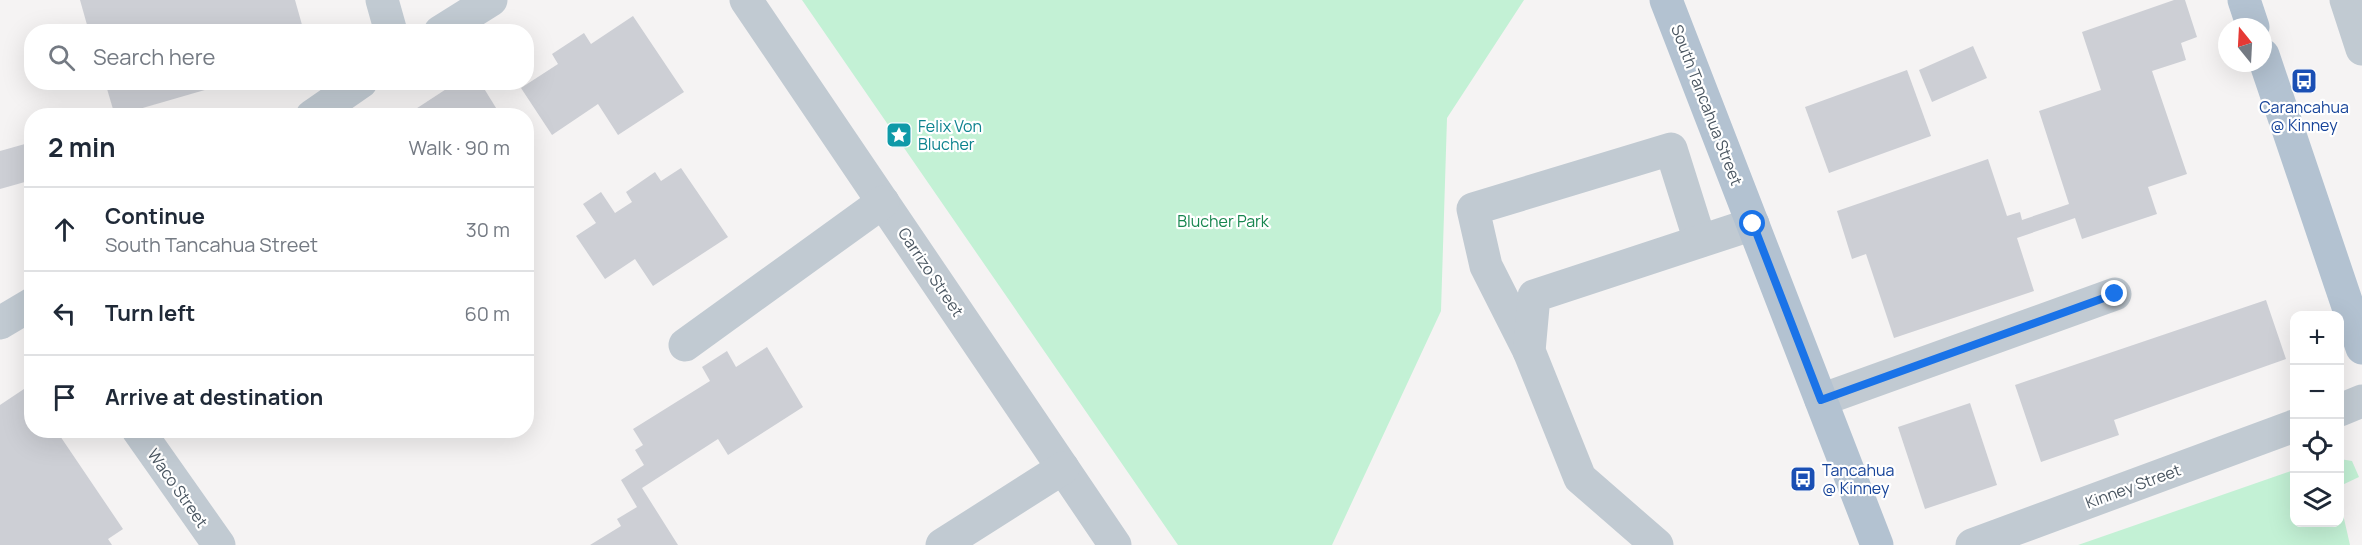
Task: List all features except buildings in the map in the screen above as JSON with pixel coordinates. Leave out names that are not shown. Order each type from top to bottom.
[{"type":"main road","name":"South Tancahua Street","points":[[1666,0],[1878,545]]},
{"type":"main road","points":[[2244,0],[2250,18]]},
{"type":"main road","points":[[2269,72],[2349,280],[2362,348]]},
{"type":"street","points":[[382,0],[389,24]]},
{"type":"street","points":[[453,24],[491,0]]},
{"type":"street","name":"Carrizo Street","points":[[746,0],[1115,545]]},
{"type":"street","points":[[2346,0],[2362,49]]},
{"type":"street","points":[[324,108],[349,90]]},
{"type":"street","points":[[1657,545],[1580,478],[1529,351],[1486,266],[1473,209],[1671,149],[1700,241]]},
{"type":"street","points":[[685,345],[883,202]]},
{"type":"street","points":[[1529,351],[1534,296],[1753,224]]},
{"type":"street","points":[[1821,400],[2115,294]]},
{"type":"street","points":[[0,323],[24,308]]},
{"type":"street","points":[[2344,408],[2362,401]]},
{"type":"street","name":"Kinney Street","points":[[1972,545],[2290,428]]},
{"type":"street","name":"Waco Street","points":[[144,438],[219,545]]},
{"type":"street","points":[[942,545],[1063,468]]},
{"type":"green space","name":"Blucher Park","points":[[802,0],[1524,0],[1447,118],[1441,311],[1332,545],[1178,545]]},
{"type":"green space","points":[[2344,460],[2352,461],[2359,477],[2344,484]]},
{"type":"green space","points":[[2290,471],[2290,527],[2344,527],[2344,519],[2350,545],[2078,545]]},
{"type":"place","name":"Carancahua @ Kinney","points":[[2304,81]]},
{"type":"place","name":"Felix Von Blucher","points":[[899,135]]},
{"type":"place","name":"Tancahua @ Kinney","points":[[1803,479]]},
{"type":"route","points":[[1753,224],[1821,400],[2115,294]]}]
